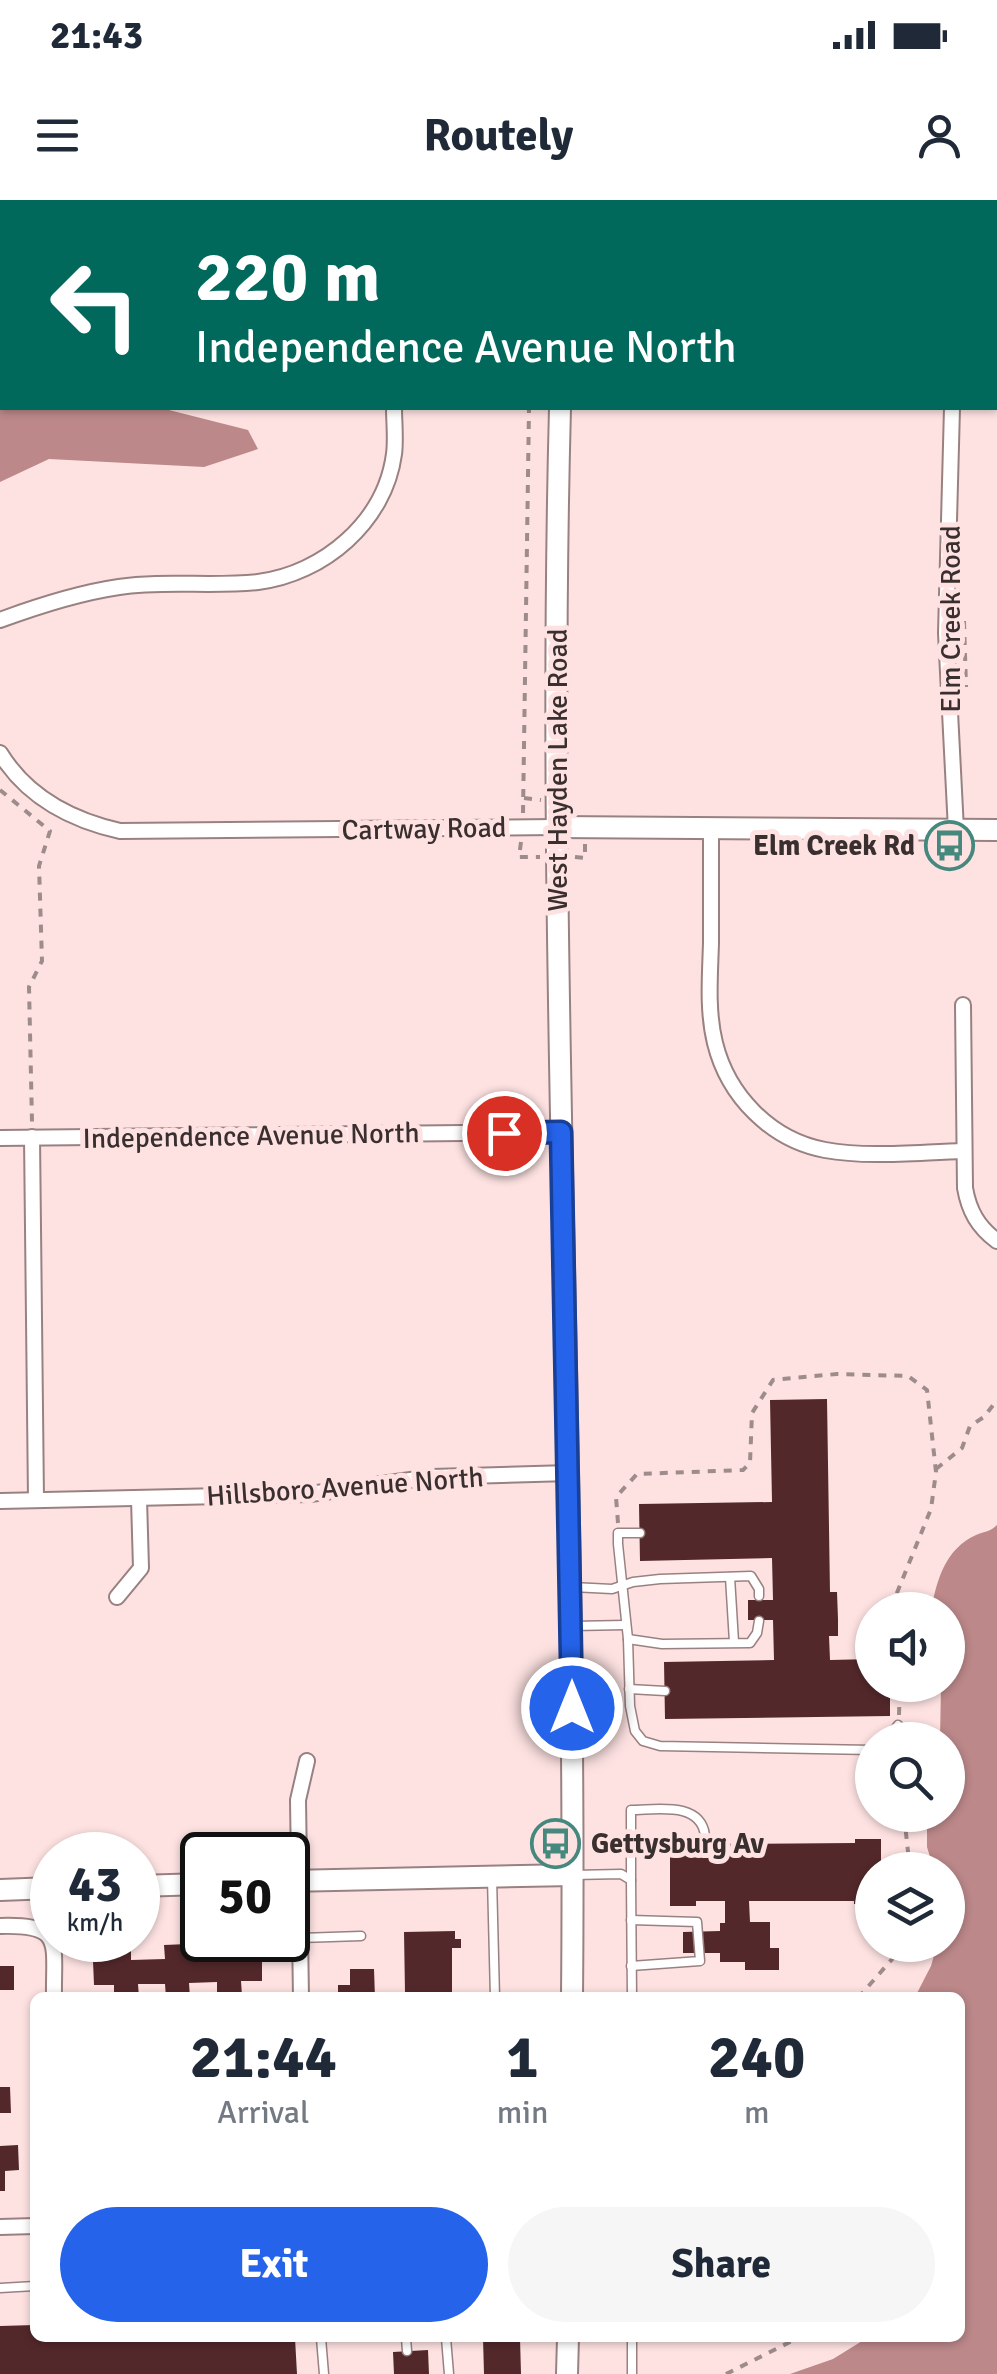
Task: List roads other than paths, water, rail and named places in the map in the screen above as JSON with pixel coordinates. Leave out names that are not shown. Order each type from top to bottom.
[{"type":"main road","name":"West Hayden Lake Road","points":[[560,410],[556,827],[572,1587],[572,1992]]},
{"type":"main road","name":"Cartway Road","points":[[556,827],[997,830]]},
{"type":"main road","points":[[310,1881],[573,1875]]},
{"type":"main road","points":[[0,1890],[30,1889]]},
{"type":"main road","points":[[568,2342],[568,2374]]},
{"type":"street","points":[[0,620],[56,600],[121,586],[257,582],[300,573],[346,543],[377,503],[394,456],[394,410]]},
{"type":"street","name":"Elm Creek Road","points":[[952,410],[946,633],[956,830]]},
{"type":"street","name":"Cartway Road","points":[[0,753],[8,767],[50,804],[90,825],[120,832],[556,827]]},
{"type":"street","points":[[711,828],[710,1011],[725,1073],[743,1101],[766,1123],[793,1140],[824,1150],[964,1152]]},
{"type":"street","points":[[962,1005],[968,1207],[978,1224],[997,1241]]},
{"type":"street","name":"Independence Avenue North","points":[[0,1138],[561,1132]]},
{"type":"street","points":[[32,1137],[36,1500]]},
{"type":"street","name":"Hillsboro Avenue North","points":[[0,1501],[310,1494],[419,1478],[570,1473]]},
{"type":"street","points":[[117,1596],[141,1568],[139,1499]]},
{"type":"street","points":[[296,1832],[306,1761]]},
{"type":"street","points":[[0,1926],[36,1926],[51,1937],[54,1992]]},
{"type":"street","points":[[300,1962],[301,1992]]},
{"type":"street","points":[[0,2227],[30,2226]]},
{"type":"lane","points":[[640,1534],[618,1534],[635,1730],[644,1741],[660,1746],[855,1750]]},
{"type":"lane","points":[[572,1587],[622,1587],[647,1580],[751,1576],[759,1596]]},
{"type":"lane","points":[[730,1577],[734,1642]]},
{"type":"lane","points":[[628,1638],[662,1644],[750,1643],[759,1621]]},
{"type":"lane","points":[[572,1626],[626,1625]]},
{"type":"lane","points":[[630,1689],[664,1691]]},
{"type":"lane","points":[[632,1992],[632,1810],[686,1811],[696,1815],[704,1826],[704,1836]]},
{"type":"lane","points":[[573,1875],[621,1874],[631,1880]]},
{"type":"lane","points":[[492,1878],[495,1992]]},
{"type":"lane","points":[[632,1920],[697,1922],[700,1961],[632,1966]]},
{"type":"lane","points":[[310,1938],[361,1936]]},
{"type":"lane","points":[[0,2288],[30,2286]]},
{"type":"lane","points":[[321,2342],[324,2374]]},
{"type":"lane","points":[[406,2342],[406,2351]]},
{"type":"lane","points":[[446,2342],[448,2374]]},
{"type":"lane","points":[[632,2342],[632,2374]]},
{"type":"place","name":"Elm Creek Rd","points":[[950,845]]},
{"type":"place","name":"Gettysburg Av","points":[[556,1843]]}]
